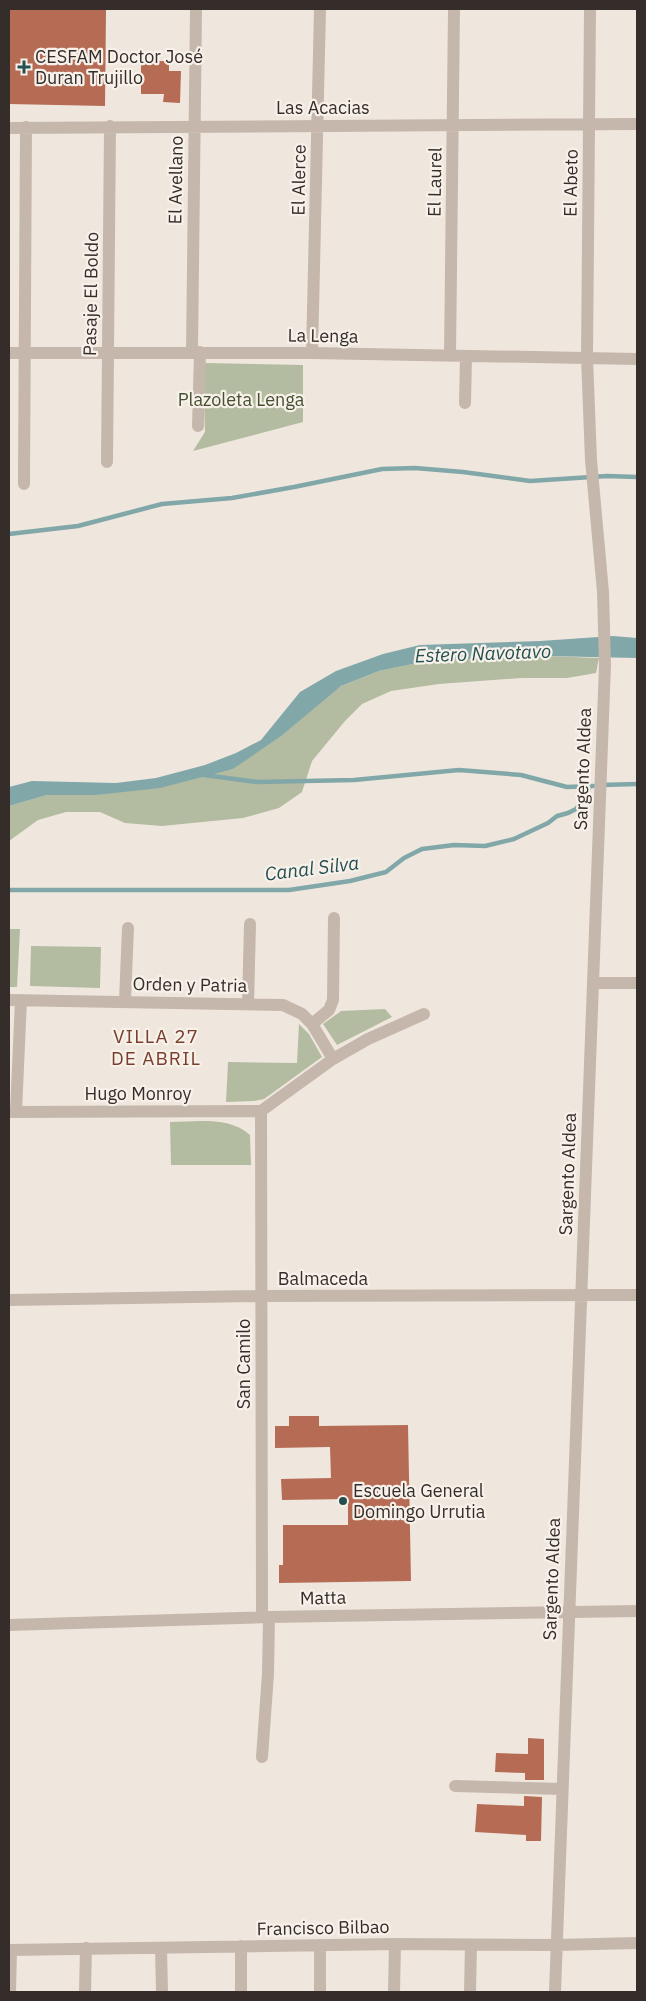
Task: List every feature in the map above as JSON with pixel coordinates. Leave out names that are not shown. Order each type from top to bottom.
[{"type":"street","name":"El Avellano","points":[[196,9],[194,126],[198,426]]},
{"type":"street","name":"El Alerce","points":[[312,353],[320,9]]},
{"type":"street","name":"El Laurel","points":[[450,355],[454,9]]},
{"type":"street","name":"El Abeto","points":[[587,358],[590,9]]},
{"type":"street","name":"Las Acacias","points":[[9,128],[637,124]]},
{"type":"street","name":"Pasaje El Boldo","points":[[107,462],[110,126]]},
{"type":"street","points":[[24,484],[26,127]]},
{"type":"street","name":"La Lenga","points":[[9,353],[312,353],[637,359]]},
{"type":"street","points":[[465,403],[466,356]]},
{"type":"street","name":"Sargento Aldea","points":[[554,1992],[580,1296],[594,984],[598,804],[605,665],[605,627],[592,467],[587,358]]},
{"type":"street","points":[[312,1024],[330,1010],[333,1000],[334,918]]},
{"type":"street","points":[[248,1004],[250,924]]},
{"type":"street","points":[[125,1001],[128,928]]},
{"type":"street","points":[[594,984],[637,983]]},
{"type":"street","points":[[12,1112],[15,1000]]},
{"type":"street","name":"Orden y Patria","points":[[15,1000],[282,1005],[302,1014],[312,1024],[333,1059]]},
{"type":"street","points":[[261,1111],[333,1059],[368,1039],[424,1014]]},
{"type":"street","name":"Hugo Monroy","points":[[12,1112],[261,1111]]},
{"type":"street","name":"San Camilo","points":[[261,1111],[261,1296],[265,1617],[268,1674],[262,1757]]},
{"type":"street","name":"Balmaceda","points":[[9,1300],[261,1296],[637,1295]]},
{"type":"street","name":"Matta","points":[[9,1625],[265,1617],[637,1611]]},
{"type":"street","points":[[455,1786],[562,1789]]},
{"type":"street","name":"Francisco Bilbao","points":[[10,1950],[395,1944],[556,1945],[637,1943]]},
{"type":"street","points":[[394,1992],[395,1944]]},
{"type":"street","points":[[320,1945],[320,1992]]},
{"type":"street","points":[[470,1992],[471,1945]]},
{"type":"street","points":[[241,1946],[241,1992]]},
{"type":"street","points":[[85,1992],[86,1948]]},
{"type":"street","points":[[161,1948],[162,1992]]},
{"type":"street","points":[[10,1950],[10,1992]]},
{"type":"green space","name":"Plazoleta Lenga","points":[[203,363],[303,365],[303,422],[193,451],[205,432]]},
{"type":"green space","points":[[545,656],[599,658],[596,673],[567,678],[522,678],[439,684],[391,691],[362,704],[345,721],[312,761],[302,792],[279,808],[243,818],[162,826],[125,823],[100,812],[66,812],[38,820],[9,841],[9,806],[47,795],[96,795],[233,769],[341,686],[379,671],[441,660]]},
{"type":"green space","points":[[9,929],[20,929],[17,987],[9,987]]},
{"type":"green space","points":[[31,946],[101,947],[100,988],[30,986]]},
{"type":"green space","points":[[385,1009],[392,1017],[337,1045],[323,1024],[341,1011]]},
{"type":"green space","points":[[299,1024],[309,1034],[322,1057],[264,1099],[226,1102],[228,1062],[297,1063]]},
{"type":"green space","points":[[212,1121],[242,1129],[250,1135],[251,1165],[171,1165],[170,1122]]},
{"type":"water","name":"Estero Navotavo","points":[[613,636],[637,638],[637,658],[545,656],[441,660],[379,671],[341,686],[281,736],[233,769],[160,788],[96,795],[47,795],[9,806],[9,787],[32,781],[116,783],[156,778],[205,765],[236,753],[261,740],[300,692],[336,671],[383,654],[420,645],[540,641]]},
{"type":"building","points":[[9,9],[106,9],[105,106],[9,104]]},
{"type":"building","points":[[141,61],[169,61],[169,71],[181,71],[180,103],[163,102],[164,94],[141,94]]},
{"type":"building","name":"Escuela General Domingo Urrutia","points":[[289,1416],[319,1416],[319,1426],[408,1425],[411,1581],[279,1583],[279,1565],[283,1565],[283,1525],[348,1525],[348,1499],[282,1500],[281,1479],[331,1478],[330,1447],[275,1448],[275,1426],[289,1426]]},
{"type":"building","points":[[528,1738],[544,1739],[544,1780],[525,1780],[525,1773],[495,1772],[496,1753],[528,1754]]},
{"type":"building","points":[[524,1796],[542,1797],[541,1841],[526,1841],[526,1835],[475,1832],[477,1804],[524,1806]]},
{"type":"waterway","points":[[9,534],[78,526],[162,504],[232,498],[382,469],[415,468],[530,481],[607,476],[637,477]]},
{"type":"waterway","name":"Canal Silva","points":[[204,775],[257,782],[354,780],[459,770],[521,775],[567,787],[593,786]]},
{"type":"waterway","name":"Canal Silva","points":[[601,785],[637,784]]},
{"type":"waterway","name":"Canal Silva","points":[[9,890],[289,890],[350,881],[386,872],[404,858],[422,849],[454,845],[485,846],[514,839],[548,823],[557,816],[576,809],[587,794],[590,786]]},
{"type":"place","name":"CESFAM Doctor José Duran Trujillo","points":[[24,67]]},
{"type":"place","name":"Escuela General Domingo Urrutia","points":[[343,1501]]},
{"type":"district","name":"VILLA 27 DE ABRIL","points":[[156,1047]]}]
